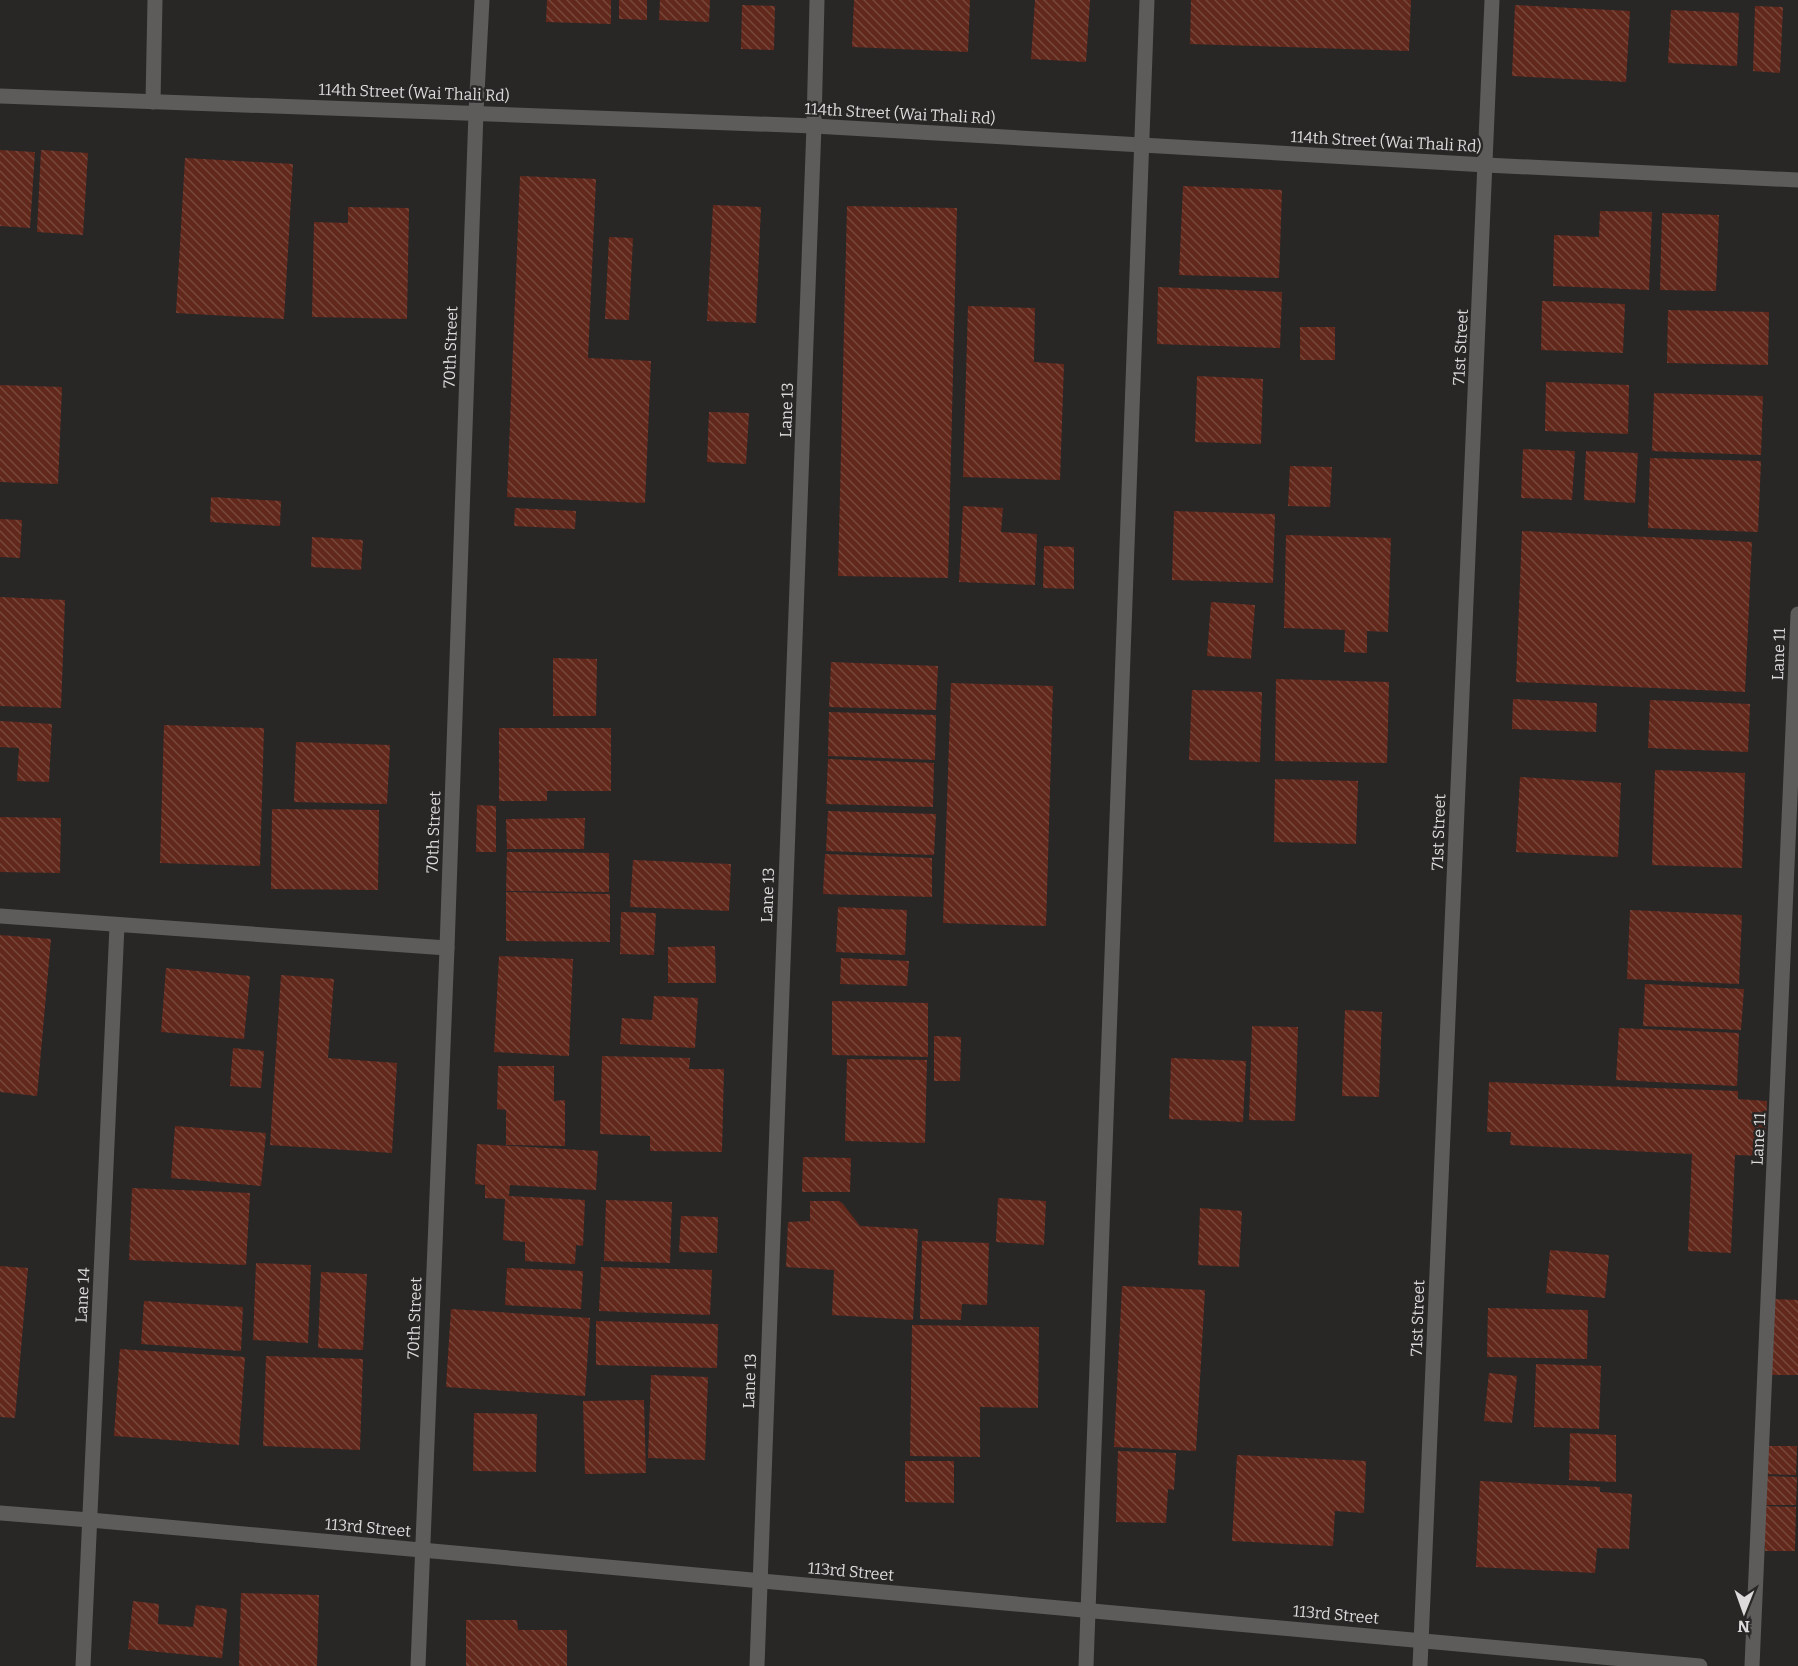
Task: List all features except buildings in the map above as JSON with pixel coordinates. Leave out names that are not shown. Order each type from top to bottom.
[{"type":"street","points":[[153,102],[155,0]]},
{"type":"street","name":"70th Street","points":[[418,1666],[482,0]]},
{"type":"street","name":"Lane 13","points":[[757,1666],[817,0]]},
{"type":"street","points":[[1086,1666],[1147,0]]},
{"type":"street","name":"71st Street","points":[[1420,1666],[1492,0]]},
{"type":"street","name":"114th Street (Wai Thali Rd)","points":[[0,96],[814,126],[1486,165],[1798,180]]},
{"type":"street","name":"Lane 11","points":[[1752,1666],[1798,614]]},
{"type":"street","points":[[0,916],[447,948]]},
{"type":"street","name":"Lane 14","points":[[83,1666],[117,926]]},
{"type":"street","name":"113rd Street","points":[[0,1513],[1700,1666]]}]
